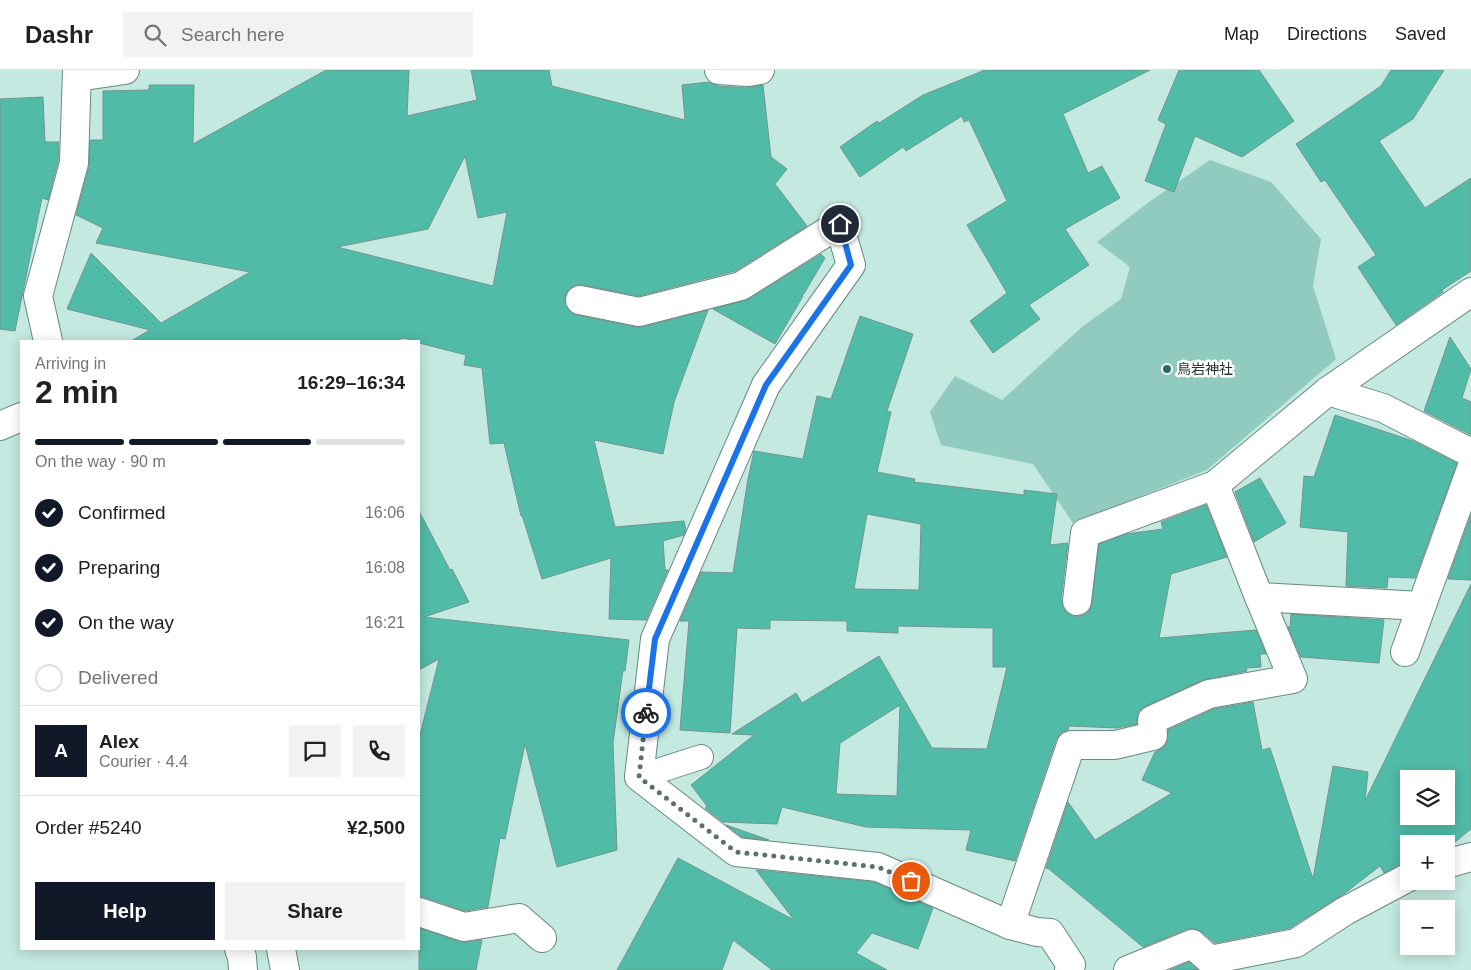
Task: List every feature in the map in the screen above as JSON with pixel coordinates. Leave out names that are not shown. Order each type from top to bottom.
[{"type":"street","points":[[48,340],[38,296],[74,163],[77,74],[125,70]]},
{"type":"street","points":[[719,70],[748,72],[760,70]]},
{"type":"street","points":[[580,300],[639,312],[740,286],[840,224],[851,265],[766,385],[655,639],[639,777],[736,852],[878,867],[1010,925],[1037,932],[1050,933],[1071,965],[1069,970]]},
{"type":"street","points":[[1077,601],[1085,533],[1215,485],[1328,391],[1471,292]]},
{"type":"street","points":[[1328,391],[1383,408],[1471,453]]},
{"type":"street","points":[[0,426],[20,417]]},
{"type":"street","points":[[1405,652],[1471,469]]},
{"type":"street","points":[[1010,925],[1071,745],[1115,745],[1153,736],[1152,720],[1209,694],[1293,679],[1215,485]]},
{"type":"street","points":[[1259,597],[1422,606]]},
{"type":"street","points":[[1455,861],[1471,857]]},
{"type":"street","points":[[1128,970],[1192,944],[1210,960],[1240,962],[1296,943],[1345,911],[1400,882]]},
{"type":"street","points":[[420,912],[464,927],[519,918],[542,938]]},
{"type":"street","points":[[239,950],[243,970]]},
{"type":"street","points":[[281,950],[285,970]]},
{"type":"lane","points":[[639,777],[701,757]]},
{"type":"green space","points":[[1210,160],[1271,182],[1321,239],[1313,286],[1336,359],[1207,470],[1073,523],[1033,464],[941,445],[930,412],[955,376],[1002,400],[1083,326],[1121,299],[1130,267],[1097,242],[1149,202]]},
{"type":"building","points":[[326,70],[409,70],[407,116],[477,100],[471,70],[549,70],[552,86],[685,120],[682,85],[709,82],[718,86],[747,88],[763,85],[771,157],[787,169],[775,184],[807,226],[735,271],[639,296],[576,285],[569,289],[565,296],[565,305],[569,311],[576,315],[636,327],[643,327],[708,310],[674,402],[663,454],[594,440],[615,527],[684,521],[686,530],[684,535],[663,541],[665,570],[668,570],[646,620],[609,619],[611,558],[542,579],[521,516],[504,443],[490,444],[482,368],[464,365],[466,355],[420,343],[420,340],[402,338],[399,340],[133,340],[150,330],[67,309],[91,253],[161,323],[250,272],[96,243],[103,228],[76,215],[89,167],[90,140],[103,140],[103,91],[149,90],[149,85],[194,85],[193,144]],"holes":[[[465,156],[478,218],[507,212],[493,286],[337,247],[428,229]]]},
{"type":"building","points":[[985,70],[1150,70],[1063,114],[1088,173],[1102,166],[1120,198],[1065,229],[1089,265],[1029,305],[1040,319],[993,353],[970,321],[1007,293],[967,225],[1007,201],[969,120],[964,122],[962,116],[906,151],[903,147],[860,177],[840,147],[877,121],[879,123],[923,95]]},
{"type":"building","points":[[1179,70],[1259,70],[1294,121],[1242,157],[1195,136],[1174,192],[1145,181],[1166,124],[1158,120]]},
{"type":"building","points":[[1391,70],[1444,70],[1413,119],[1379,141],[1425,208],[1471,178],[1471,271],[1442,290],[1443,292],[1396,325],[1358,267],[1376,255],[1325,180],[1321,182],[1296,144],[1381,86]]},
{"type":"building","points":[[43,97],[45,142],[59,142],[58,161],[48,200],[42,198],[15,331],[0,329],[0,99]]},
{"type":"building","points":[[821,254],[825,258],[775,344],[713,309],[749,299]]},
{"type":"building","points":[[860,316],[913,334],[887,411],[891,412],[877,472],[915,479],[914,482],[1024,495],[1024,490],[1057,494],[1050,545],[1068,543],[1061,600],[1067,613],[1076,617],[1084,615],[1089,611],[1092,603],[1099,544],[1126,534],[1163,529],[1161,522],[1206,505],[1227,557],[1171,574],[1159,638],[1256,630],[1266,654],[1260,654],[1261,667],[1246,668],[1247,671],[1203,680],[1146,706],[1138,712],[1137,724],[1117,728],[1069,726],[1068,730],[1061,733],[1056,740],[1015,861],[966,850],[971,830],[866,827],[782,807],[777,824],[723,822],[705,808],[707,806],[691,785],[754,735],[732,734],[796,693],[802,703],[879,656],[932,748],[987,749],[1007,667],[993,667],[993,628],[898,626],[898,633],[847,631],[847,621],[770,620],[770,629],[737,628],[730,733],[680,730],[689,621],[680,621],[701,572],[733,573],[754,451],[803,459],[817,396],[831,399]],"holes":[[[867,514],[921,524],[919,590],[854,589]],[[900,705],[897,796],[836,794],[840,743]]]},
{"type":"building","points":[[1450,337],[1471,369],[1462,398],[1471,402],[1471,435],[1424,411]]},
{"type":"building","points":[[1335,415],[1413,441],[1457,463],[1415,578],[1388,577],[1387,588],[1346,586],[1348,532],[1300,527],[1304,476],[1314,477]]},
{"type":"building","points":[[1260,478],[1286,523],[1254,542],[1235,492]]},
{"type":"building","points":[[420,513],[469,602],[424,617],[629,640],[613,743],[617,850],[557,867],[525,744],[505,839],[500,838],[488,907],[465,911],[420,897],[420,735],[439,659],[420,669]]},
{"type":"building","points":[[1471,515],[1471,580],[1448,579]]},
{"type":"building","points":[[1471,584],[1471,829],[1455,842],[1455,835],[1400,835],[1400,864],[1384,873],[1380,866],[1345,893],[1290,928],[1215,943],[1202,932],[1195,929],[1187,929],[1143,947],[1046,868],[1068,802],[1095,840],[1172,793],[1142,780],[1155,752],[1163,748],[1167,743],[1168,730],[1214,709],[1253,702],[1262,750],[1270,748],[1313,879],[1333,766],[1368,772],[1365,801]]},
{"type":"building","points":[[1291,614],[1384,620],[1379,663],[1301,657],[1288,627],[1290,627]]},
{"type":"building","points":[[726,825],[769,840],[742,837]]},
{"type":"building","points":[[678,858],[794,920],[756,870],[874,882],[933,908],[918,949],[872,933],[856,953],[887,970],[772,970],[733,940],[722,970],[617,970]]},
{"type":"building","points":[[420,928],[460,942],[482,940],[476,970],[419,970]]},
{"type":"building","points":[[1189,962],[1198,970],[1170,970]]},
{"type":"way so far","points":[[646,713],[639,777],[736,852],[878,867],[911,881]]},
{"type":"place","name":"鳥岩神社","points":[[1167,369]]},
{"type":"route","points":[[646,713],[655,639],[766,385],[851,265],[840,224]]}]
